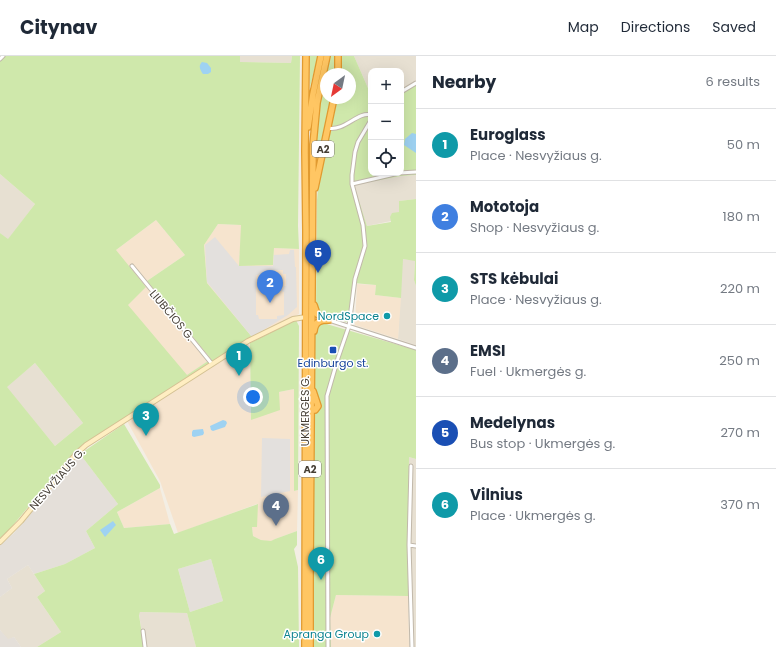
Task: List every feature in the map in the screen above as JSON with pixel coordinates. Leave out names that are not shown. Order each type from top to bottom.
[{"type":"highway","name":"UKMERGĖS G.","points":[[305,647],[306,56]]},
{"type":"highway","points":[[305,151],[313,94],[321,56]]},
{"type":"highway","points":[[312,200],[314,120],[318,92],[327,56]]},
{"type":"highway","name":"A2","points":[[312,200],[333,104]]},
{"type":"highway","name":"UKMERGĖS G.","points":[[310,647],[311,410],[315,410],[318,406],[311,385],[312,200]]},
{"type":"highway","points":[[312,297],[317,314],[329,320]]},
{"type":"highway","points":[[312,342],[316,324],[320,321],[329,320]]},
{"type":"highway","points":[[305,392],[308,408],[311,410]]},
{"type":"street","points":[[0,59],[3,56]]},
{"type":"street","points":[[404,90],[416,82]]},
{"type":"street","points":[[328,128],[334,129],[368,115]]},
{"type":"street","points":[[328,647],[327,396],[349,326],[355,279],[365,246],[363,225],[352,184],[352,166],[363,133],[368,125]]},
{"type":"street","points":[[352,184],[416,172]]},
{"type":"street","name":"LIUBČIOS G.","points":[[132,266],[212,364]]},
{"type":"street","name":"NESVYŽIAUS G.","points":[[0,542],[21,521],[76,454],[125,420],[248,341],[293,319],[306,317]]},
{"type":"street","points":[[329,320],[416,348]]},
{"type":"street","points":[[411,466],[409,545],[412,647]]},
{"type":"street","points":[[409,545],[416,546]]},
{"type":"street","points":[[142,631],[145,647]]},
{"type":"shaded area","points":[[240,56],[292,56],[291,63],[240,62]]},
{"type":"shaded area","points":[[354,56],[416,56],[416,85],[404,92],[404,68],[368,68],[368,88]]},
{"type":"shaded area","points":[[0,174],[35,204],[8,240],[0,233]]},
{"type":"shaded area","points":[[416,175],[416,199],[399,201],[399,212],[391,221],[367,226],[353,185]]},
{"type":"shaded area","points":[[156,220],[185,255],[147,281],[211,359],[187,376],[127,305],[116,250]]},
{"type":"shaded area","points":[[218,224],[242,225],[239,265],[273,265],[274,248],[299,249],[299,314],[252,337],[207,283],[204,245]]},
{"type":"shaded area","points":[[215,237],[239,266],[273,266],[274,255],[289,254],[290,250],[294,250],[297,307],[288,315],[252,337],[207,282],[205,245]],"holes":[[[275,270],[283,270],[283,274],[286,274],[286,286],[281,289],[281,291],[284,292],[284,315],[277,316],[277,319],[259,319],[258,315],[256,315],[256,275],[275,274]]]},
{"type":"shaded area","points":[[402,259],[415,260],[414,280],[416,286],[416,345],[398,339]]},
{"type":"shaded area","points":[[357,284],[376,285],[375,295],[401,298],[398,339],[355,325]]},
{"type":"shaded area","points":[[250,343],[251,420],[279,392],[294,389],[294,491],[298,490],[297,531],[275,539],[271,542],[261,540],[253,536],[252,527],[257,527],[257,504],[178,533],[160,481],[127,421]]},
{"type":"shaded area","points":[[35,363],[83,423],[55,446],[6,387]]},
{"type":"shaded area","points":[[262,438],[290,439],[290,491],[261,497]]},
{"type":"shaded area","points":[[80,454],[118,504],[86,531],[95,548],[65,564],[34,574],[28,565],[7,579],[12,588],[0,597],[0,545],[14,533]]},
{"type":"shaded area","points":[[409,457],[416,459],[416,647],[409,647],[407,543]]},
{"type":"shaded area","points":[[160,488],[170,524],[124,528],[117,512]]},
{"type":"shaded area","points":[[211,559],[223,601],[190,612],[178,569]]},
{"type":"shaded area","points":[[28,565],[45,591],[37,597],[61,632],[37,647],[21,647],[14,637],[8,640],[0,630],[0,597],[12,588],[7,579]]},
{"type":"shaded area","points":[[336,595],[408,596],[409,647],[331,647],[330,618]]},
{"type":"shaded area","points":[[140,612],[187,613],[196,647],[144,647],[139,614]]},
{"type":"shaded area","points":[[0,630],[8,639],[14,637],[21,647],[0,647]]},
{"type":"green space","points":[[0,56],[240,56],[240,62],[291,63],[292,56],[300,56],[299,249],[274,248],[273,265],[239,266],[241,225],[218,224],[204,245],[207,283],[252,337],[82,445],[69,458],[9,530],[0,538],[0,233],[8,239],[35,204],[0,174]],"holes":[[[156,220],[185,255],[147,281],[211,359],[187,375],[128,305],[146,287],[116,250]],[[35,363],[83,423],[55,446],[7,387]]]},
{"type":"green space","points":[[310,56],[318,56],[310,87]]},
{"type":"green space","points":[[330,56],[335,56],[335,68],[327,68]]},
{"type":"green space","points":[[341,56],[354,56],[368,88],[368,176],[401,176],[354,185],[367,226],[391,222],[390,217],[392,213],[399,212],[399,201],[416,199],[416,286],[414,280],[415,261],[403,259],[401,298],[375,295],[376,285],[353,283],[347,322],[320,315],[316,308],[318,188],[336,104],[356,104],[356,68],[341,68]]},
{"type":"green space","points":[[416,85],[416,175],[404,176],[404,92]]},
{"type":"green space","points":[[320,104],[330,104],[317,167],[317,138]]},
{"type":"green space","points":[[296,320],[299,326],[298,490],[294,491],[294,389],[279,392],[280,410],[251,420],[250,343]]},
{"type":"green space","points":[[323,323],[416,350],[416,459],[409,457],[408,596],[336,595],[330,618],[331,647],[314,647],[314,413],[320,408],[315,391],[315,329],[316,326]]},
{"type":"green space","points":[[124,424],[160,485],[160,488],[117,512],[124,528],[170,524],[174,534],[258,504],[257,527],[252,527],[253,536],[261,540],[271,541],[297,531],[297,545],[294,549],[298,567],[299,647],[196,647],[187,613],[140,612],[139,615],[144,647],[37,647],[61,632],[37,597],[45,591],[34,574],[65,564],[95,548],[86,531],[118,504],[80,454]],"holes":[[[211,559],[223,601],[190,612],[178,569]]]},
{"type":"water","points":[[202,62],[207,63],[211,68],[211,72],[208,74],[203,74],[200,68]]},
{"type":"water","points":[[412,133],[416,134],[416,153],[404,145],[405,139]]},
{"type":"water","points":[[223,420],[227,423],[225,427],[213,431],[211,430],[210,426]]},
{"type":"water","points":[[203,429],[203,435],[192,436],[193,430]]},
{"type":"water","points":[[113,521],[116,525],[105,537],[100,530]]},
{"type":"place","name":"Medelynas","points":[[318,273]]},
{"type":"place","name":"Mototoja","points":[[270,303]]},
{"type":"place","name":"NordSpace","points":[[387,316]]},
{"type":"place","name":"Edinburgo st.","points":[[333,350]]},
{"type":"place","name":"Euroglass","points":[[239,376]]},
{"type":"place","name":"STS kėbulai","points":[[146,436]]},
{"type":"place","name":"EMSI","points":[[276,526]]},
{"type":"place","name":"Vilnius","points":[[321,580]]},
{"type":"place","name":"Apranga Group","points":[[377,634]]}]
